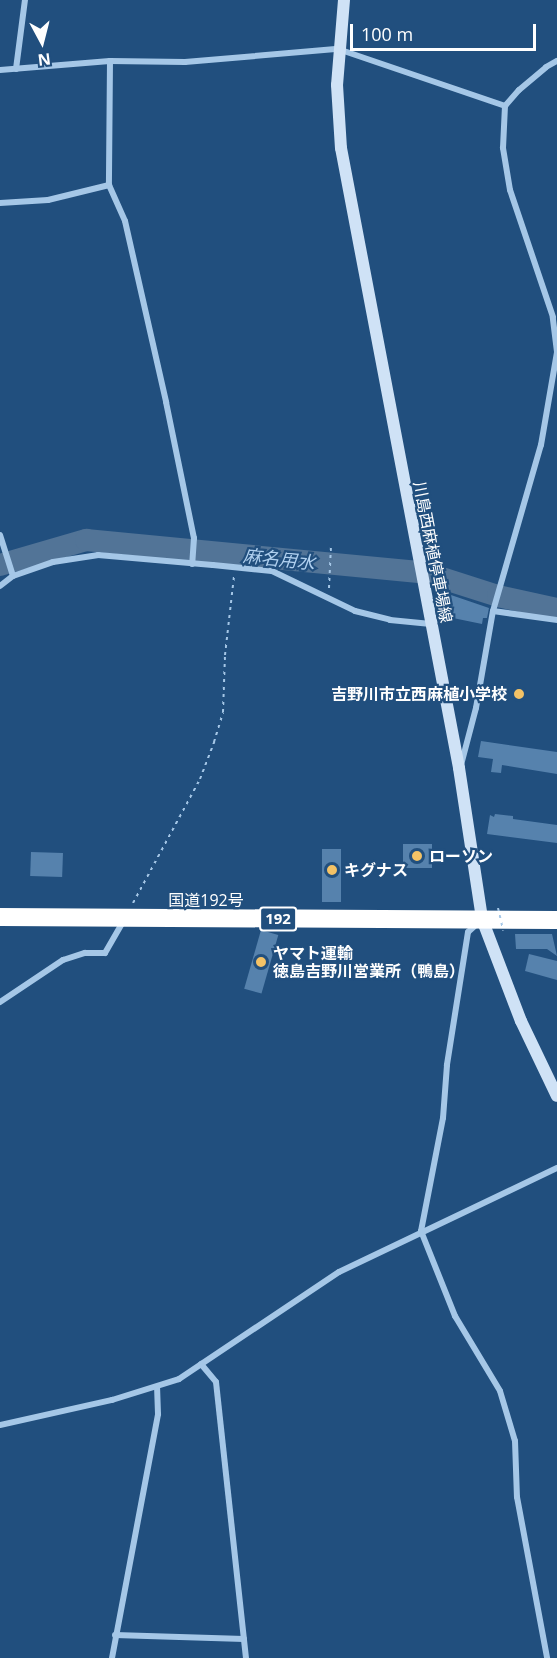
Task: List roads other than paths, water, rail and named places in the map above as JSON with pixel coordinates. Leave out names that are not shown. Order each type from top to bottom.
[{"type":"highway","name":"国道192号","points":[[0,917],[557,920]]},
{"type":"main road","name":"川島西麻植停車場線","points":[[344,0],[338,49],[337,111],[347,190],[459,768],[482,919],[525,1030],[557,1096]]},
{"type":"street","points":[[16,69],[25,0]]},
{"type":"street","points":[[0,70],[110,61],[185,62],[338,49],[505,106]]},
{"type":"street","points":[[110,61],[108,185],[125,221],[194,538],[192,564]]},
{"type":"street","points":[[459,768],[463,762],[473,718],[494,609],[541,446],[555,369],[553,317],[510,190],[504,148],[505,106],[519,90],[546,67],[557,62]]},
{"type":"street","points":[[0,203],[48,200],[108,185]]},
{"type":"street","points":[[0,536],[13,576]]},
{"type":"street","points":[[0,586],[13,576],[53,562],[98,555],[235,567],[272,571],[355,611],[390,620],[430,624]]},
{"type":"street","points":[[494,609],[557,620]]},
{"type":"street","points":[[0,1002],[63,960],[85,953],[105,953],[124,919]]},
{"type":"street","points":[[482,919],[468,932],[447,1065],[443,1118],[421,1231],[455,1316],[500,1391],[512,1431],[518,1497],[547,1658]]},
{"type":"street","points":[[0,1425],[157,1388],[179,1379],[339,1272],[557,1168]]},
{"type":"street","points":[[201,1364],[216,1382],[246,1658]]},
{"type":"street","points":[[112,1658],[158,1414],[157,1388]]},
{"type":"street","points":[[116,1635],[244,1640]]},
{"type":"waterway","name":"麻名用水","points":[[0,565],[86,540],[426,573],[498,596],[557,609]]},
{"type":"place","name":"吉野川市立西麻植小学校","points":[[519,694]]},
{"type":"place","name":"ローソン","points":[[417,856]]},
{"type":"place","name":"キグナス","points":[[332,870]]},
{"type":"place","name":"ヤマト運輸 徳島吉野川営業所（鴨島）","points":[[261,962]]}]
